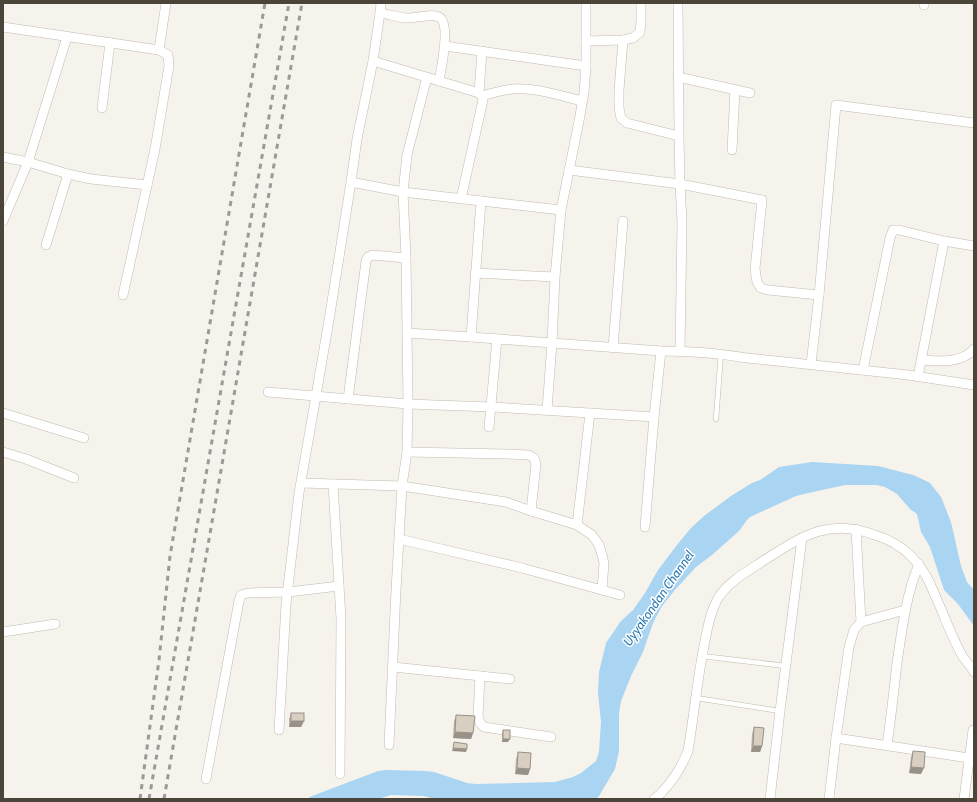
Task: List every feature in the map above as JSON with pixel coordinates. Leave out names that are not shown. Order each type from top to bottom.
[{"type":"street","points":[[159,50],[166,3]]},
{"type":"street","points":[[279,730],[286,604],[300,483],[316,396],[357,139],[373,61],[380,3]]},
{"type":"street","points":[[547,410],[555,277],[561,210],[582,101],[586,66],[586,3]]},
{"type":"street","points":[[586,41],[623,40],[633,38],[640,32],[641,3]]},
{"type":"street","points":[[678,3],[679,136],[682,222],[680,351]]},
{"type":"street","points":[[380,13],[406,18],[431,16],[440,17],[444,25],[445,46],[439,81]]},
{"type":"street","points":[[3,26],[159,50],[168,55],[169,66],[155,149],[123,295]]},
{"type":"street","points":[[3,221],[28,162],[67,37]]},
{"type":"street","points":[[623,40],[619,90],[619,108],[621,118],[627,123],[679,136]]},
{"type":"street","points":[[102,108],[110,43]]},
{"type":"street","points":[[445,46],[586,66]]},
{"type":"street","points":[[461,198],[483,100],[481,94],[482,51]]},
{"type":"street","points":[[373,61],[481,94],[513,89],[536,90],[582,101]]},
{"type":"street","points":[[389,745],[402,486],[407,452],[408,404],[406,258],[403,192],[408,149],[427,77]]},
{"type":"street","points":[[678,77],[750,93]]},
{"type":"street","points":[[732,150],[734,90]]},
{"type":"street","points":[[811,364],[819,295],[836,105],[974,123]]},
{"type":"street","points":[[3,157],[28,162],[91,179],[147,185]]},
{"type":"street","points":[[569,170],[680,184],[762,200],[756,282],[761,288],[768,290],[819,295]]},
{"type":"street","points":[[46,245],[68,174]]},
{"type":"street","points":[[351,182],[403,192],[561,210]]},
{"type":"street","points":[[471,337],[481,201]]},
{"type":"street","points":[[613,348],[623,221]]},
{"type":"street","points":[[863,370],[890,238],[893,230],[974,246]]},
{"type":"street","points":[[918,376],[944,241]]},
{"type":"street","points":[[348,398],[366,261],[368,257],[372,255],[406,258]]},
{"type":"street","points":[[475,273],[555,277]]},
{"type":"street","points":[[407,333],[613,348],[721,353],[747,358],[918,376],[974,385]]},
{"type":"street","points":[[489,427],[497,339]]},
{"type":"street","points":[[921,360],[948,361],[962,357],[974,349]]},
{"type":"street","points":[[645,526],[661,351]]},
{"type":"street","points":[[268,392],[408,404],[492,406],[654,417]]},
{"type":"street","points":[[3,413],[84,438]]},
{"type":"street","points":[[577,524],[590,413]]},
{"type":"street","points":[[3,452],[26,459],[74,478]]},
{"type":"street","points":[[407,452],[529,455],[534,458],[536,464],[531,511]]},
{"type":"street","points":[[300,483],[402,486],[506,502],[577,524],[592,535],[599,545],[604,563],[602,590]]},
{"type":"street","points":[[333,484],[341,619],[340,774]]},
{"type":"street","points":[[654,799],[658,797],[673,780],[688,751],[702,656],[712,611],[718,598],[733,582],[753,567],[814,532],[824,529],[856,529],[882,537],[910,554],[919,564],[928,579],[963,656],[974,672]]},
{"type":"street","points":[[856,529],[861,622]]},
{"type":"street","points":[[770,799],[802,538]]},
{"type":"street","points":[[399,539],[522,568],[620,595]]},
{"type":"street","points":[[887,745],[905,610],[912,580],[919,564]]},
{"type":"street","points":[[206,780],[241,595],[248,593],[288,592],[339,586]]},
{"type":"street","points":[[830,799],[836,738],[849,647],[854,630],[861,622],[905,610]]},
{"type":"street","points":[[3,632],[55,624]]},
{"type":"street","points":[[393,667],[510,679]]},
{"type":"street","points":[[480,676],[478,717],[480,723],[484,727],[551,737]]},
{"type":"street","points":[[964,799],[973,730]]},
{"type":"street","points":[[836,738],[969,758]]},
{"type":"lane","points":[[716,419],[721,353]]},
{"type":"lane","points":[[702,656],[786,666]]},
{"type":"lane","points":[[696,698],[780,711]]},
{"type":"water","name":"Uyyakondan Channel","points":[[812,462],[878,466],[913,475],[930,483],[941,497],[951,522],[961,566],[967,582],[974,590],[974,626],[958,604],[944,590],[930,547],[921,532],[917,514],[910,509],[897,494],[885,487],[876,485],[845,485],[796,496],[750,517],[739,531],[696,567],[662,606],[653,623],[643,652],[621,701],[619,713],[619,751],[615,769],[596,799],[435,799],[424,796],[391,795],[378,799],[306,799],[378,771],[386,770],[434,772],[467,783],[476,784],[555,782],[581,773],[596,761],[599,752],[601,722],[598,693],[599,672],[606,643],[621,621],[633,610],[658,570],[690,529],[704,516],[731,496],[752,483],[760,480],[779,467]]},
{"type":"building","points":[[291,713],[304,713],[304,721],[291,721]]},
{"type":"building","points":[[456,715],[475,716],[473,733],[455,732]]},
{"type":"building","points":[[754,727],[764,728],[762,746],[753,746]]},
{"type":"building","points":[[503,730],[510,730],[510,739],[503,739]]},
{"type":"building","points":[[454,742],[467,744],[467,749],[453,748]]},
{"type":"building","points":[[913,751],[925,752],[924,768],[911,767]]},
{"type":"building","points":[[518,752],[531,753],[530,769],[517,768]]},
{"type":"railway","points":[[140,799],[159,660],[170,556],[265,3]]},
{"type":"railway","points":[[149,799],[289,3]]},
{"type":"railway","points":[[164,799],[302,3]]}]
